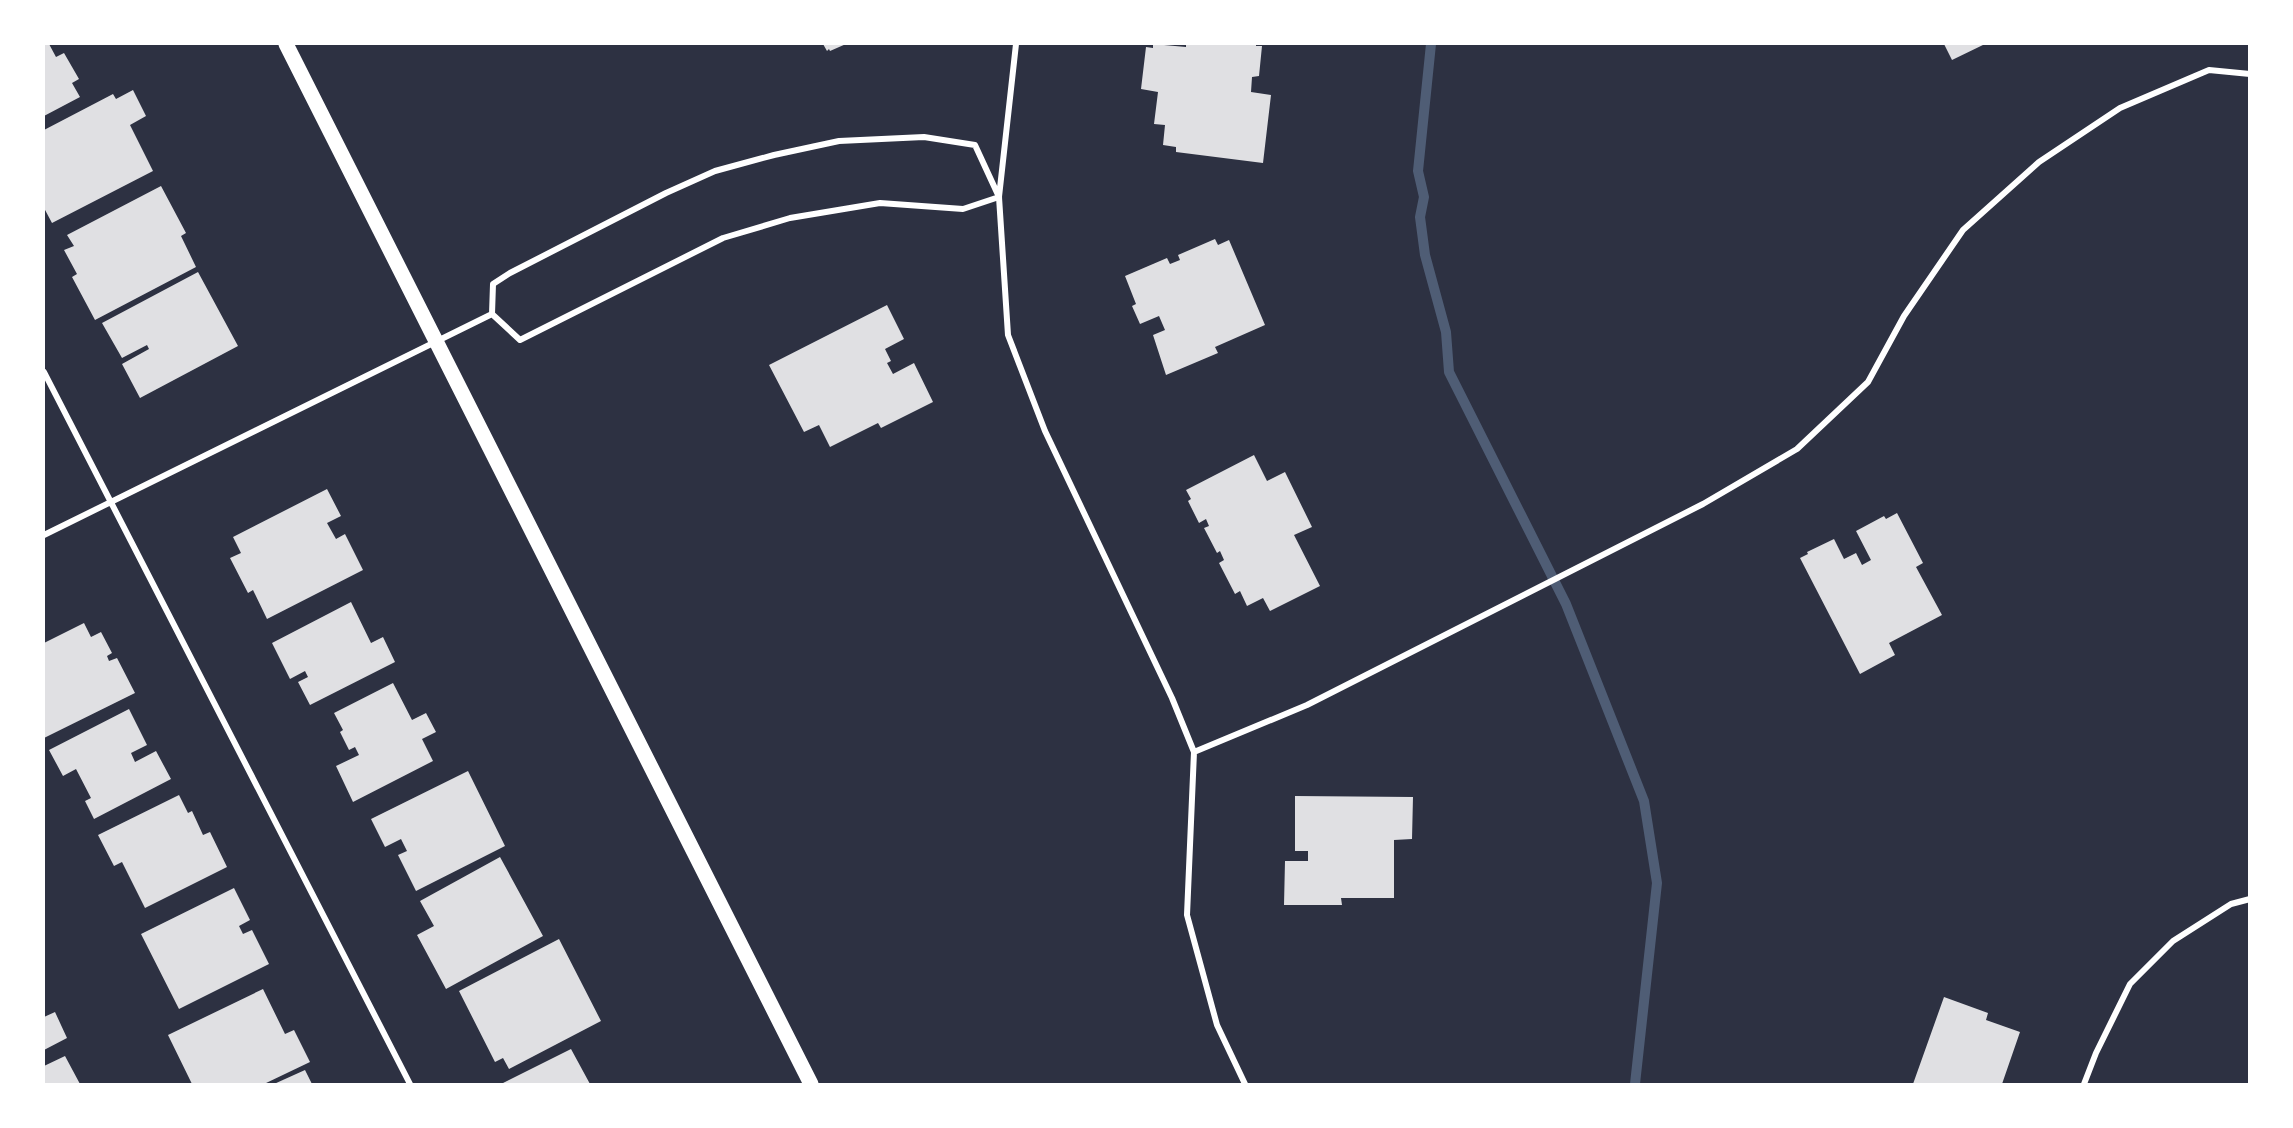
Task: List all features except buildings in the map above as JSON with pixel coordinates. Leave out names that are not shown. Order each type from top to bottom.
[{"type":"main road","points":[[286,44],[812,1084]]},
{"type":"street","points":[[1016,44],[999,197],[1008,335],[1045,431],[1172,698],[1194,752],[1187,915],[1217,1025],[1245,1084]]},
{"type":"street","points":[[1194,752],[1307,705],[1703,504],[1797,449],[1868,382],[1904,315],[1963,230],[2039,162],[2120,108],[2209,70],[2250,74]]},
{"type":"street","points":[[924,137],[975,145],[999,197],[963,209],[880,203],[790,218],[723,238],[520,340],[492,314],[493,284],[510,273],[715,171],[774,155],[839,141],[924,137]]},
{"type":"street","points":[[44,535],[492,314]]},
{"type":"street","points":[[44,372],[410,1084]]},
{"type":"street","points":[[2084,1084],[2096,1053],[2130,984],[2173,941],[2231,904],[2250,898]]},
{"type":"waterway","points":[[1431,44],[1418,171],[1424,197],[1420,217],[1425,255],[1446,332],[1449,372],[1566,604],[1644,801],[1657,883],[1635,1084]]}]
